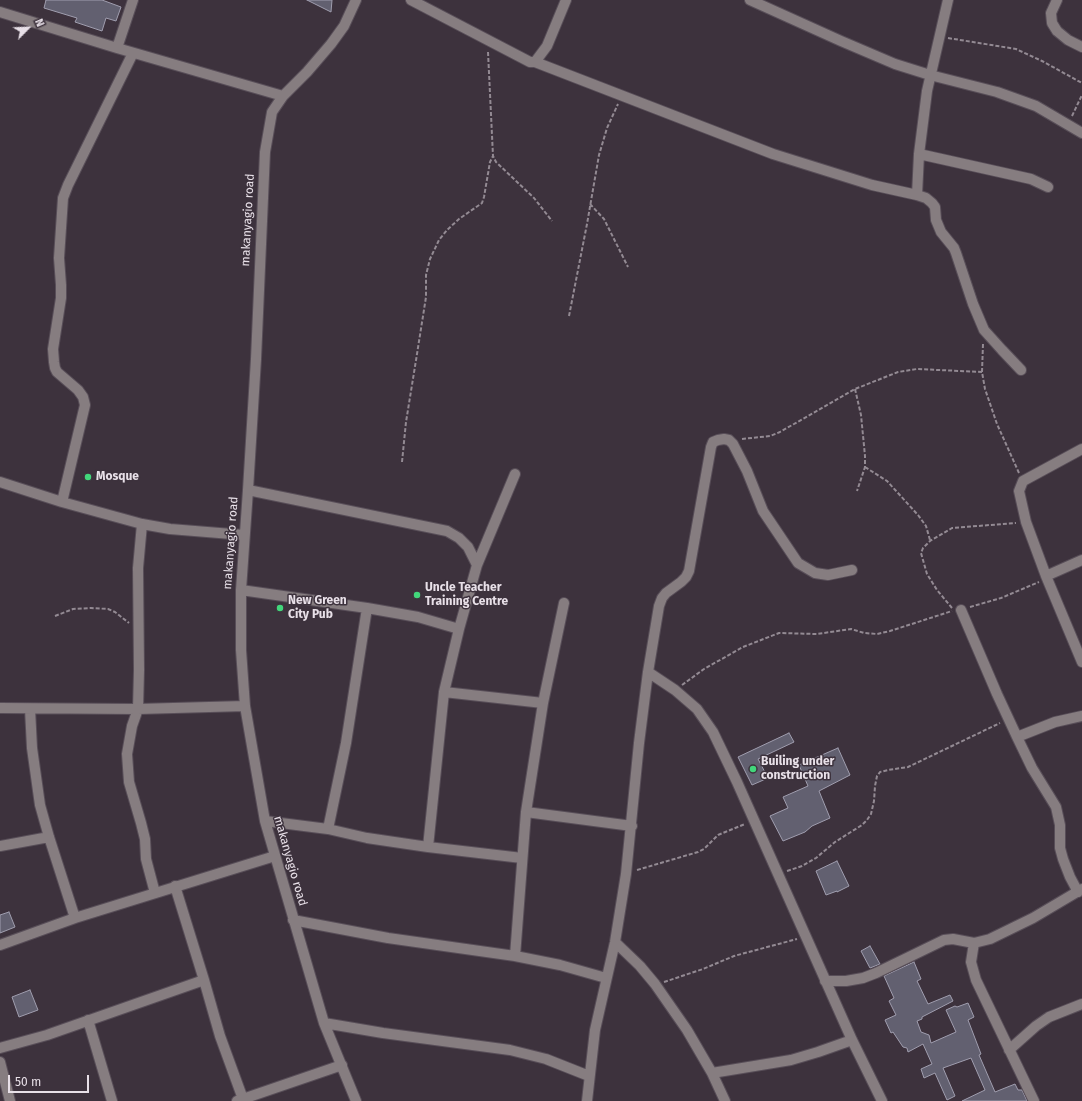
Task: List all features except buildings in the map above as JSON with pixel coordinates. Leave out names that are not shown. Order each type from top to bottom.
[{"type":"street","points":[[117,48],[133,0]]},
{"type":"street","name":"makanyagio road","points":[[356,0],[344,26],[331,44],[307,72],[283,96],[272,112],[265,152],[256,359],[240,590],[241,650],[245,706],[264,821],[293,920],[312,978],[324,1023],[356,1101]]},
{"type":"street","points":[[411,0],[530,62],[535,62],[780,156],[872,186],[926,198],[932,202],[935,207],[937,226],[954,248],[973,304],[984,330],[1021,370]]},
{"type":"street","points":[[535,62],[547,46],[566,0]]},
{"type":"street","points":[[750,0],[895,64],[930,75],[997,92],[1036,106],[1082,133]]},
{"type":"street","points":[[917,195],[919,154],[930,75],[948,0]]},
{"type":"street","points":[[1057,0],[1052,13],[1052,23],[1057,31],[1068,40],[1082,47]]},
{"type":"street","points":[[0,12],[133,53],[283,96]]},
{"type":"street","points":[[62,502],[85,404],[83,397],[78,390],[57,372],[54,362],[53,350],[61,284],[59,258],[63,198],[133,53]]},
{"type":"street","points":[[919,154],[1031,179],[1048,188]]},
{"type":"street","points":[[587,1101],[595,1030],[615,942],[626,874],[632,826],[639,742],[648,672],[659,606],[666,593],[681,582],[689,571],[711,446],[713,442],[718,440],[729,440],[733,444],[747,471],[763,511],[798,563],[814,573],[828,575],[852,570]]},
{"type":"street","points":[[1082,449],[1023,481],[1019,491],[1026,522],[1082,662]]},
{"type":"street","points":[[428,847],[444,692],[459,629],[477,565],[515,474]]},
{"type":"street","points":[[0,482],[62,502],[142,524],[170,529],[244,535]]},
{"type":"street","points":[[248,490],[447,530],[459,538],[468,547],[477,565]]},
{"type":"street","points":[[142,524],[138,568],[138,709],[132,726],[127,754],[129,782],[142,828],[146,859],[155,893]]},
{"type":"street","points":[[1047,577],[1082,560]]},
{"type":"street","points":[[240,590],[367,608],[418,617],[459,629]]},
{"type":"street","points":[[515,956],[526,812],[543,703],[564,603]]},
{"type":"street","points":[[328,829],[346,743],[367,608]]},
{"type":"street","points":[[825,981],[846,981],[863,978],[944,940],[959,939],[974,943],[990,939],[1033,918],[1080,891],[1070,877],[1063,859],[1060,848],[1060,825],[1056,807],[1032,768],[1017,737],[961,610]]},
{"type":"street","points":[[648,672],[675,690],[697,709],[713,732],[852,1040],[882,1101]]},
{"type":"street","points":[[444,692],[543,703]]},
{"type":"street","points":[[0,708],[138,709],[245,706]]},
{"type":"street","points":[[30,709],[32,748],[40,805],[75,918]]},
{"type":"street","points":[[1017,737],[1055,722],[1082,716]]},
{"type":"street","points":[[526,812],[632,826]]},
{"type":"street","points":[[264,821],[328,829],[367,838],[428,847],[522,858]]},
{"type":"street","points":[[0,846],[49,837]]},
{"type":"street","points":[[0,945],[75,918],[174,886],[275,856]]},
{"type":"street","points":[[174,886],[240,1100],[342,1065]]},
{"type":"street","points":[[293,920],[388,938],[515,956],[560,965],[606,978]]},
{"type":"street","points":[[615,942],[640,966],[655,984],[687,1030],[712,1073],[725,1101]]},
{"type":"street","points":[[974,943],[971,962],[976,980],[1034,1101]]},
{"type":"street","points":[[0,1048],[47,1035],[204,980]]},
{"type":"street","points":[[1009,1050],[1036,1026],[1049,1017],[1082,1004]]},
{"type":"street","points":[[88,1020],[112,1101]]},
{"type":"street","points":[[324,1023],[383,1033],[510,1050],[546,1059],[589,1076]]},
{"type":"street","points":[[712,1073],[791,1060],[852,1040]]},
{"type":"street","points":[[0,1062],[10,1101]]},
{"type":"path","points":[[939,37],[1016,49],[1042,61],[1082,83]]},
{"type":"path","points":[[488,40],[493,156],[496,162],[534,198],[552,221]]},
{"type":"path","points":[[1068,124],[1082,95]]},
{"type":"path","points":[[568,316],[599,155],[607,128],[621,96]]},
{"type":"path","points":[[402,462],[406,422],[426,297],[426,275],[430,258],[439,240],[447,230],[459,219],[482,203],[490,162],[493,156]]},
{"type":"path","points":[[590,204],[604,219],[628,267]]},
{"type":"path","points":[[984,330],[982,372],[985,390],[997,424],[1023,481]]},
{"type":"path","points":[[729,440],[759,438],[780,432],[855,389],[898,372],[917,369],[982,372]]},
{"type":"path","points":[[855,389],[861,415],[865,456],[865,467],[857,491]]},
{"type":"path","points":[[865,467],[887,481],[918,515],[926,526],[930,541]]},
{"type":"path","points":[[675,690],[704,669],[743,647],[779,633],[817,634],[851,629],[864,633],[877,634],[954,610],[927,574],[922,560],[922,548],[930,541],[952,528],[1026,522]]},
{"type":"path","points":[[961,610],[1001,598],[1047,577]]},
{"type":"path","points":[[55,616],[73,609],[108,609],[123,618],[139,631]]},
{"type":"path","points":[[777,873],[802,866],[816,858],[835,842],[862,825],[871,814],[877,776],[880,772],[908,767],[1009,719]]},
{"type":"path","points":[[626,874],[698,852],[704,849],[718,835],[754,821]]},
{"type":"path","points":[[655,984],[704,969],[734,956],[805,937]]},
{"type":"place","name":"Mosque","points":[[88,477]]},
{"type":"place","name":"Uncle Teacher Training Centre","points":[[417,595]]},
{"type":"place","name":"New Green City Pub","points":[[280,608]]},
{"type":"place","name":"Builing under construction","points":[[753,769]]}]
